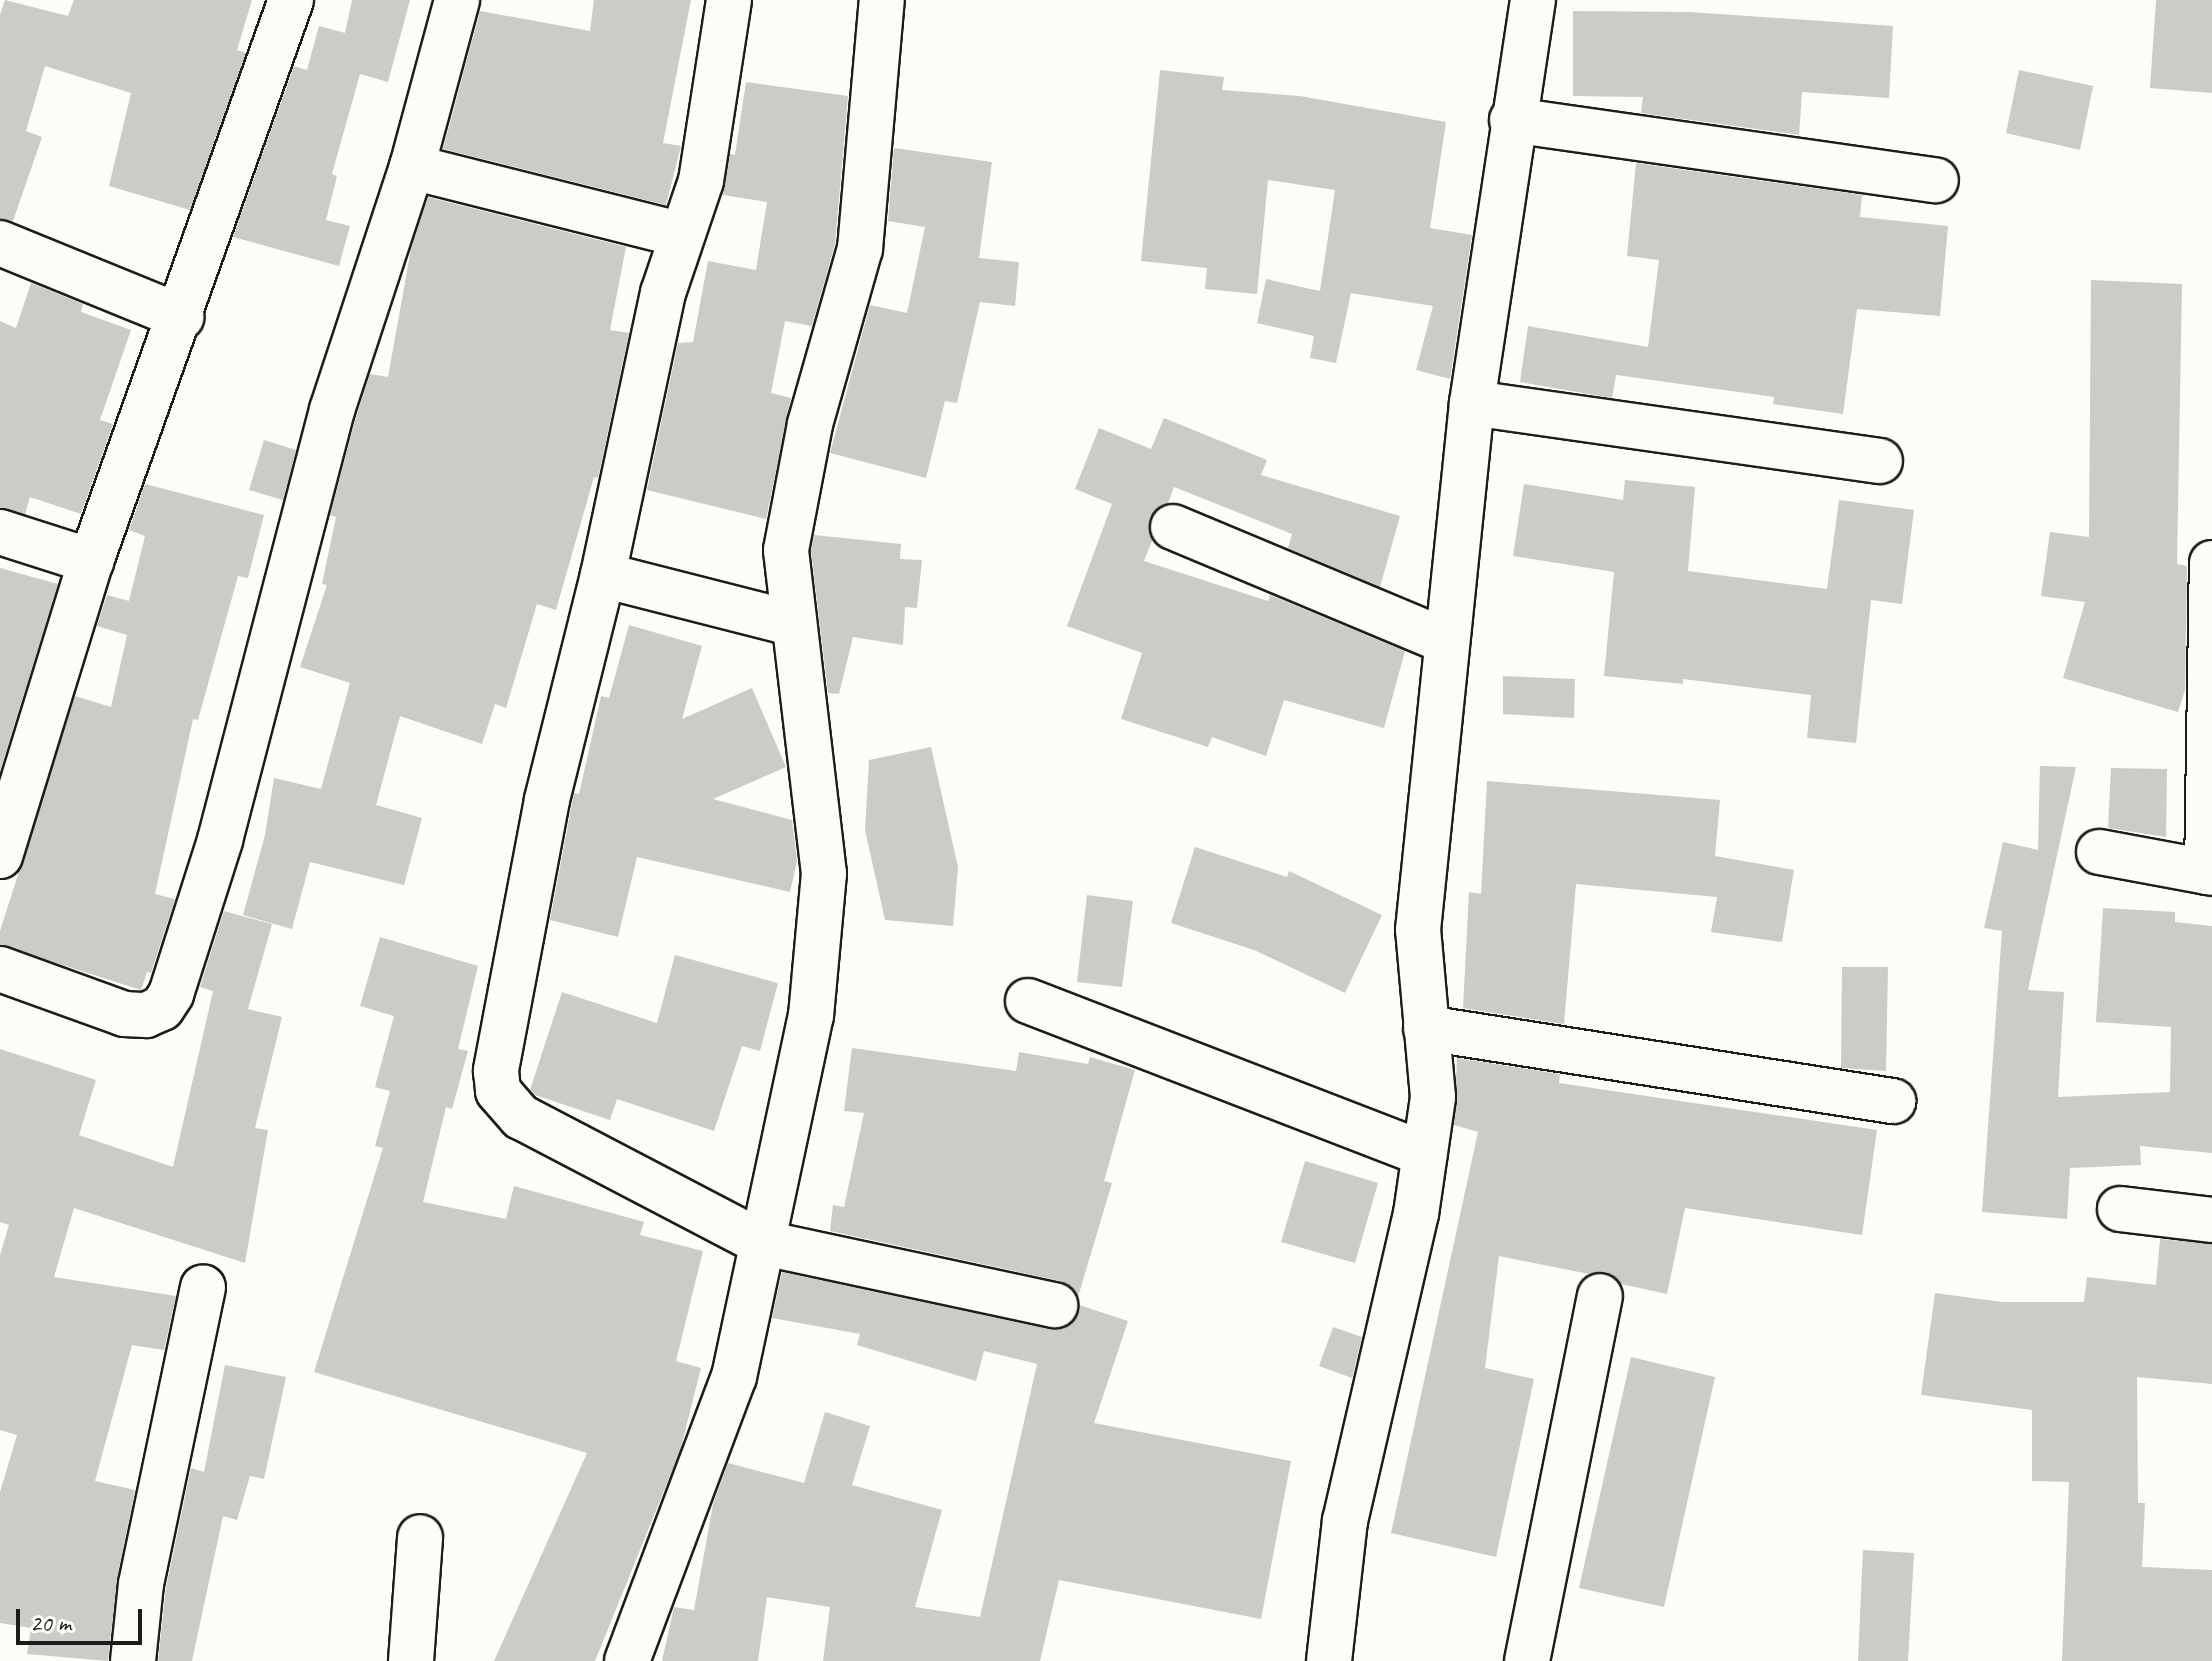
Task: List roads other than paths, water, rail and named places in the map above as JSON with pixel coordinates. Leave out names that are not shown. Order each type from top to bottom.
[{"type":"street","points":[[0,856],[91,561],[181,317],[291,0]]},
{"type":"street","points":[[0,969],[124,1014],[146,1015],[162,1008],[171,994],[220,840],[332,410],[412,167],[457,0]]},
{"type":"street","points":[[729,0],[701,181],[663,293],[603,575],[547,800],[496,1071],[498,1091],[521,1117],[760,1242],[1055,1305]]},
{"type":"street","points":[[627,1661],[724,1408],[811,1016],[824,874],[791,623],[786,550],[810,424],[860,249],[882,0]]},
{"type":"street","points":[[1329,1661],[1345,1521],[1416,1214],[1433,1097],[1418,930],[1445,641],[1472,403],[1512,120],[1533,0]]},
{"type":"street","points":[[1512,120],[1936,180]]},
{"type":"street","points":[[412,167],[682,235]]},
{"type":"street","points":[[0,243],[181,317]]},
{"type":"street","points":[[1472,403],[1880,461]]},
{"type":"street","points":[[1173,527],[1445,641]]},
{"type":"street","points":[[0,532],[91,561]]},
{"type":"street","points":[[2099,852],[2209,873],[2212,563]]},
{"type":"street","points":[[603,575],[791,623]]},
{"type":"street","points":[[1028,1001],[1424,1154]]},
{"type":"street","points":[[1426,1028],[1893,1101]]},
{"type":"street","points":[[2120,1209],[2212,1220]]},
{"type":"street","points":[[133,1661],[141,1584],[203,1287]]},
{"type":"street","points":[[1527,1661],[1600,1296]]},
{"type":"street","points":[[411,1661],[420,1537]]}]
